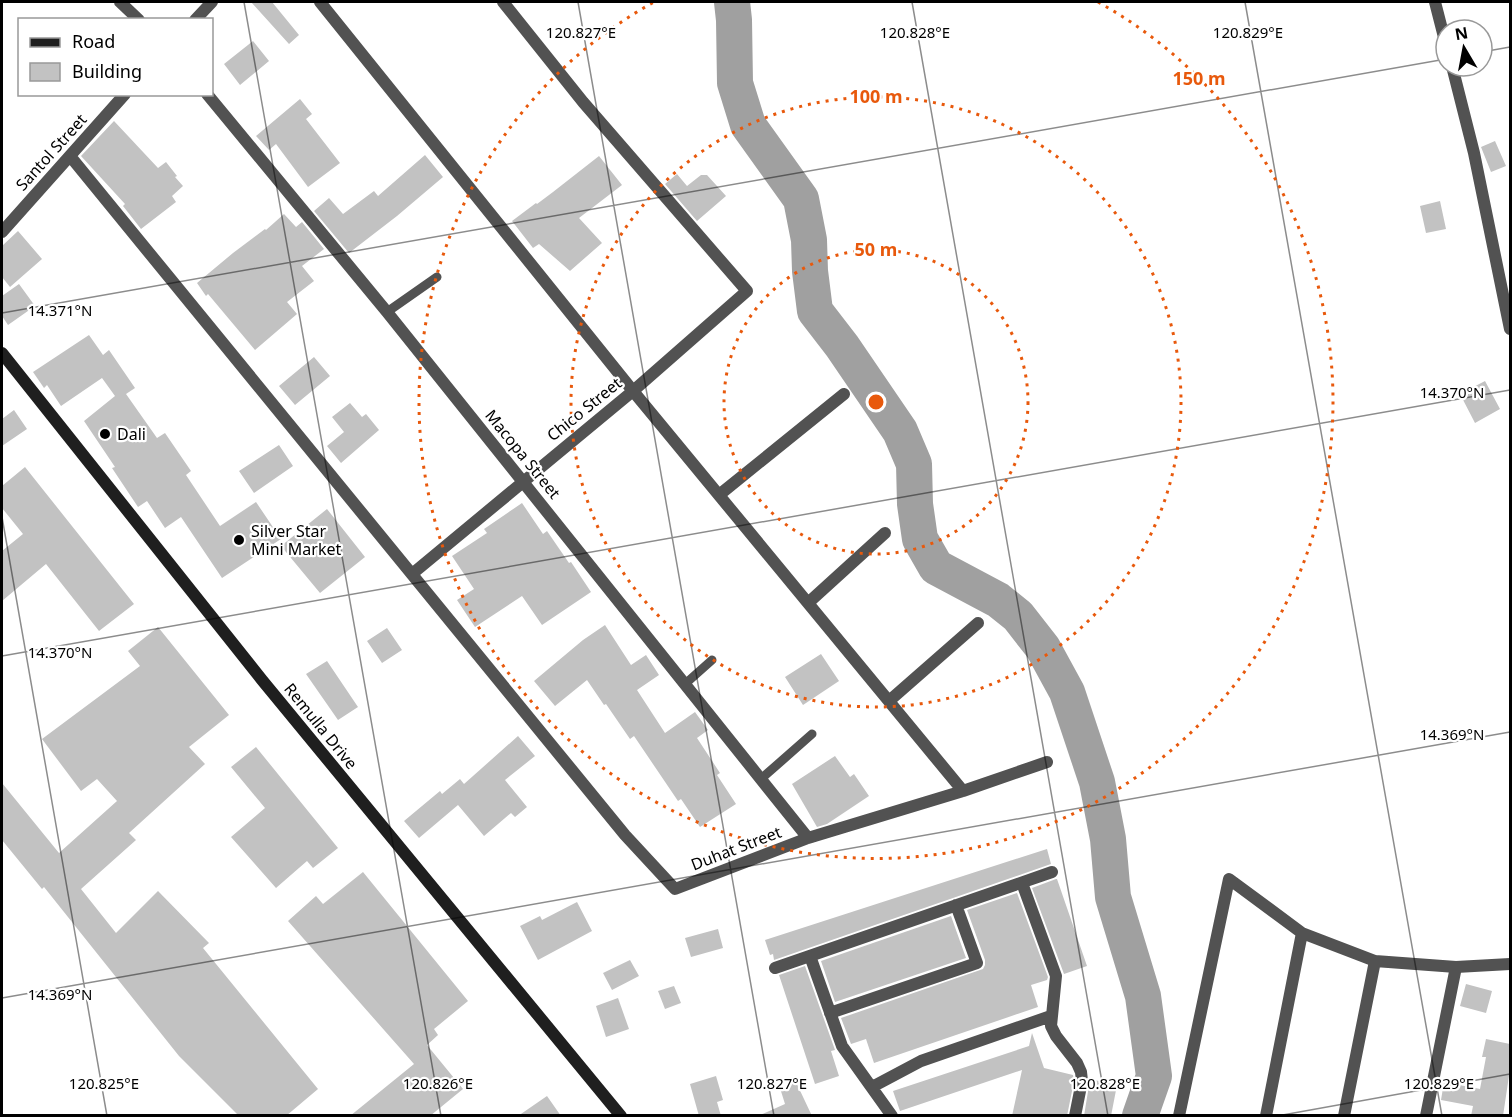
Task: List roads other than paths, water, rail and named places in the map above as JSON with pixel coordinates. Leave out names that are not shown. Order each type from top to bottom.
[{"type":"main road","name":"Remulla Drive","points":[[2,352],[262,680],[621,1116]]},
{"type":"street","points":[[120,2],[137,18]]},
{"type":"street","points":[[197,18],[212,2]]},
{"type":"street","points":[[320,2],[633,391],[963,790]]},
{"type":"street","name":"Chico Street","points":[[412,574],[633,391],[747,291],[584,102],[503,2]]},
{"type":"street","points":[[1435,2],[1439,18]]},
{"type":"street","points":[[1455,78],[1474,153],[1510,329]]},
{"type":"street","name":"Santol Street","points":[[2,232],[123,96]]},
{"type":"street","name":"Macopa Street","points":[[209,96],[387,312],[808,838]]},
{"type":"street","points":[[70,156],[412,574]]},
{"type":"street","points":[[719,495],[844,394]]},
{"type":"street","points":[[808,603],[885,534]]},
{"type":"street","name":"Duhat Street","points":[[412,574],[625,836],[675,889],[808,838],[1047,762]]},
{"type":"street","points":[[889,701],[978,623]]},
{"type":"street","points":[[775,968],[1052,872]]},
{"type":"street","points":[[1179,1116],[1229,879],[1302,933],[1375,961],[1456,967],[1510,964]]},
{"type":"street","points":[[1022,883],[1056,976],[1051,1026],[1081,1072],[1082,1081],[1075,1116]]},
{"type":"street","points":[[830,1013],[977,963],[956,905]]},
{"type":"street","points":[[1266,1116],[1302,933]]},
{"type":"street","points":[[810,956],[842,1046],[892,1116]]},
{"type":"street","points":[[1344,1116],[1375,961]]},
{"type":"street","points":[[1426,1116],[1456,967]]},
{"type":"street","points":[[872,1087],[921,1061],[1051,1016]]},
{"type":"lane","points":[[387,312],[437,277]]},
{"type":"lane","points":[[685,684],[712,660]]},
{"type":"lane","points":[[761,779],[812,734]]},
{"type":"waterway","points":[[732,2],[735,83],[748,125],[801,199],[809,240],[815,311],[842,346],[900,431],[914,464],[915,504],[920,539],[936,567],[998,600],[1018,616],[1043,648],[1067,692],[1097,782],[1108,839],[1113,897],[1143,996],[1154,1076],[1140,1116]]},
{"type":"place","name":"Dali","points":[[105,434]]},
{"type":"place","name":"Silver Star Mini Market","points":[[239,540]]}]
